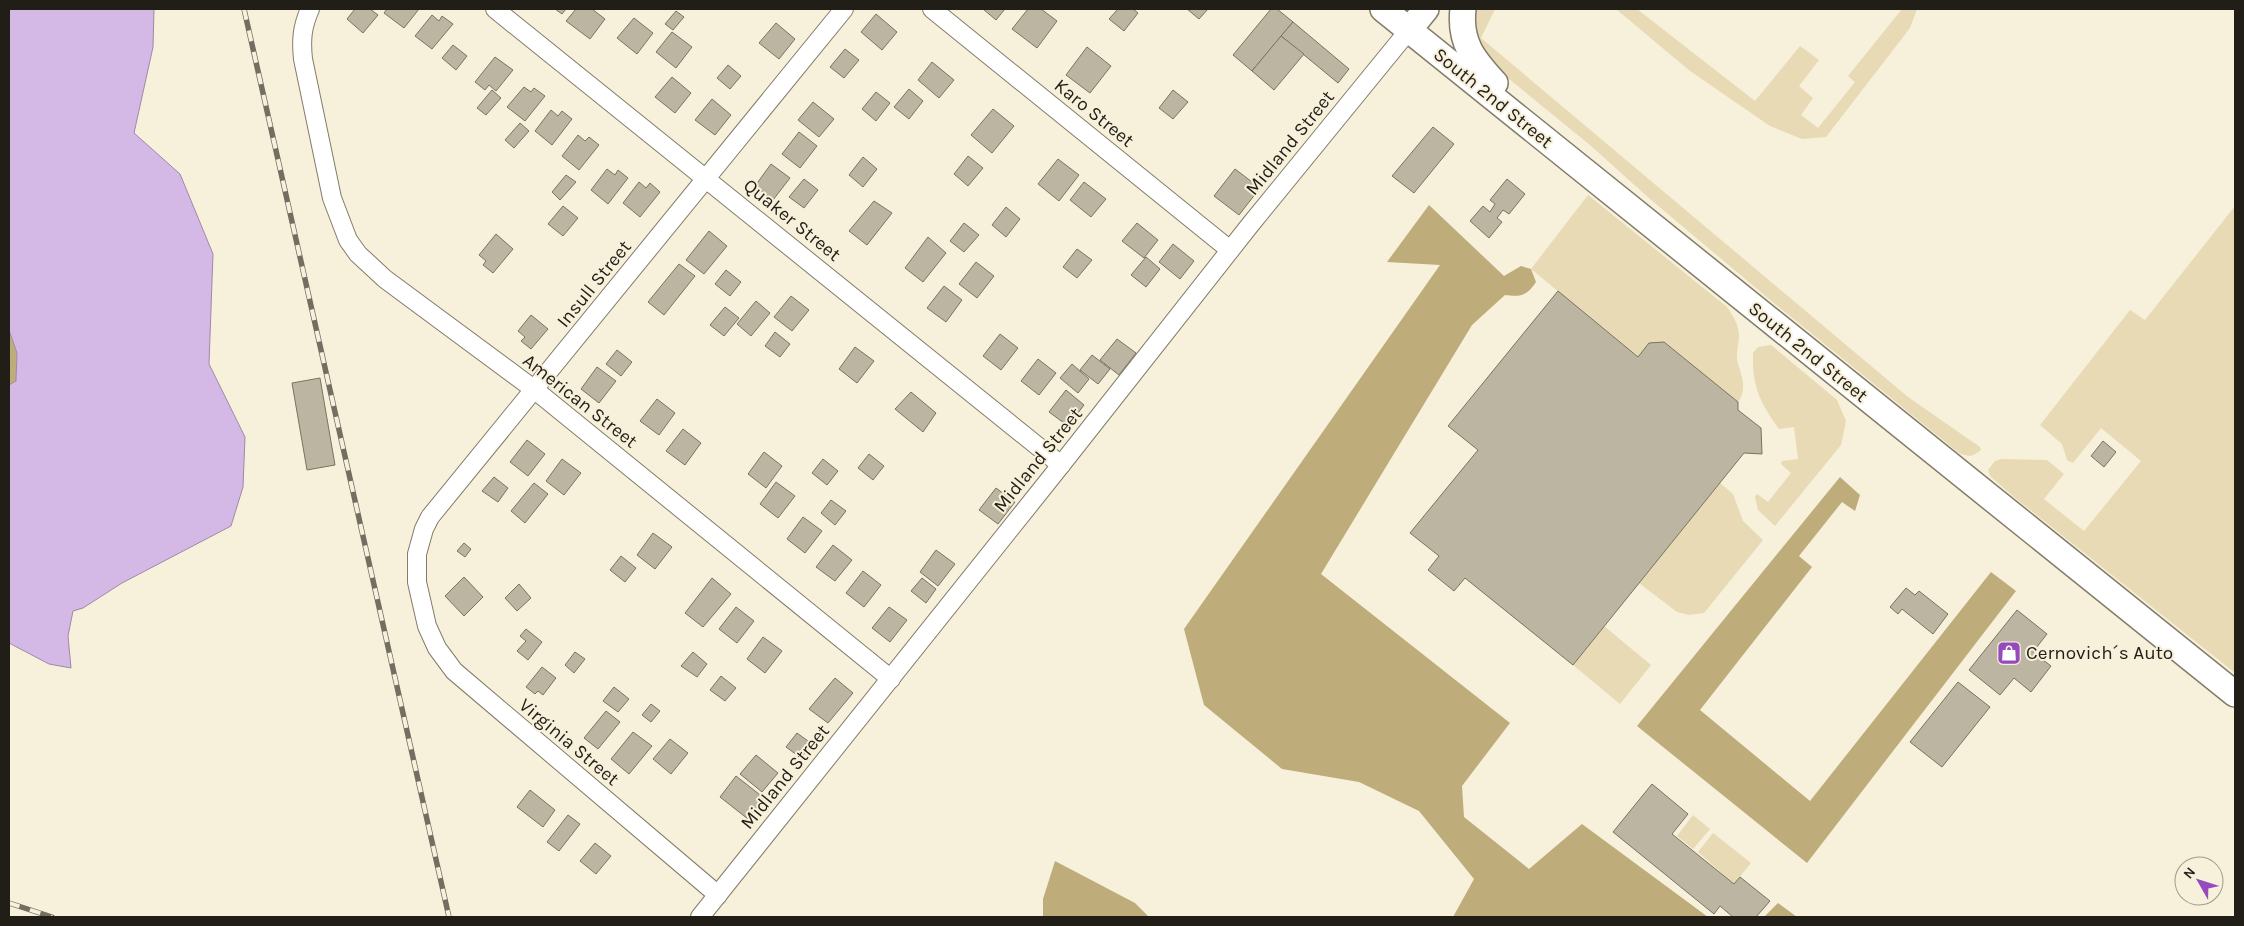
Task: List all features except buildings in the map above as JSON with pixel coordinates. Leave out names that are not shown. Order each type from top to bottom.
[{"type":"main road","name":"South 2nd Street","points":[[1382,9],[2235,694]]},
{"type":"main road","points":[[1409,30],[1426,9]]},
{"type":"main road","points":[[1463,9],[1463,32],[1467,48],[1475,62],[1555,147]]},
{"type":"street","name":"American Street","points":[[310,9],[302,26],[303,59],[337,217],[348,240],[358,254],[399,290],[534,390],[890,679]]},
{"type":"street","name":"Quaker Street","points":[[495,9],[1062,466]]},
{"type":"street","name":"Insull Street","points":[[420,602],[417,582],[417,554],[424,529],[430,517],[844,9]]},
{"type":"street","name":"Karo Street","points":[[932,9],[1230,250]]},
{"type":"street","name":"Midland Street","points":[[700,917],[1062,466],[1230,250],[1409,30]]},
{"type":"street","name":"Virginia Street","points":[[420,602],[427,626],[437,648],[465,682],[718,895]]},
{"type":"shaded area","points":[[9,9],[154,9],[153,47],[134,133],[180,174],[213,254],[209,364],[245,437],[243,487],[231,526],[122,583],[83,608],[73,611],[68,636],[71,668],[49,664],[9,643],[9,385],[16,381],[17,353],[9,330]]},
{"type":"shaded area","points":[[1469,9],[1495,9],[1481,38],[1908,397],[1980,447],[1981,450],[1971,456],[1959,453],[1769,299],[1650,199],[1590,145],[1487,61],[1468,16]]},
{"type":"shaded area","points":[[1616,9],[1637,9],[1755,101],[1800,46],[1819,60],[1799,86],[1813,98],[1801,115],[1818,128],[1855,82],[1848,76],[1902,9],[1917,9],[1910,28],[1826,137],[1802,139],[1770,126],[1690,71]]},
{"type":"shaded area","points":[[1588,195],[1727,307],[1739,332],[1737,360],[1742,376],[1743,392],[1738,402],[1664,342],[1649,343],[1638,357],[1531,269]]},
{"type":"shaded area","points":[[1429,205],[1504,276],[1521,266],[1531,269],[1536,282],[1526,293],[1515,296],[1505,295],[1472,325],[1321,574],[1510,723],[1462,786],[1464,817],[1529,869],[1582,824],[1708,917],[1453,917],[1474,879],[1419,811],[1359,782],[1282,769],[1204,705],[1184,629],[1440,265],[1387,262]]},
{"type":"shaded area","points":[[2235,206],[2235,673],[2014,497],[1990,476],[1988,470],[1995,461],[2001,459],[2047,460],[2064,474],[2044,499],[2084,531],[2141,461],[2101,428],[2073,463],[2067,460],[2062,444],[2040,425],[2130,310],[2145,320]]},
{"type":"shaded area","points":[[9,330],[17,353],[16,381],[9,385]]},
{"type":"shaded area","points":[[1771,345],[1837,400],[1846,421],[1841,445],[1775,526],[1758,510],[1755,497],[1757,494],[1768,502],[1791,473],[1781,464],[1782,461],[1798,459],[1794,427],[1779,429],[1758,394],[1754,375],[1753,353],[1758,347]]},
{"type":"shaded area","points":[[1840,477],[1860,495],[1855,511],[1842,502],[1799,556],[1812,567],[1700,710],[1810,801],[1991,572],[2016,591],[1807,863],[1637,726]]},
{"type":"shaded area","points":[[1720,483],[1733,494],[1743,521],[1763,540],[1704,613],[1689,615],[1677,612],[1639,583]]},
{"type":"shaded area","points":[[1604,626],[1651,665],[1620,704],[1573,665]]},
{"type":"shaded area","points":[[1693,815],[1710,829],[1693,849],[1677,836]]},
{"type":"shaded area","points":[[1713,833],[1751,863],[1734,884],[1698,852]]},
{"type":"shaded area","points":[[1055,861],[1135,903],[1149,917],[1043,917],[1043,899]]},
{"type":"shaded area","points":[[1778,903],[1797,917],[1764,917]]},
{"type":"railway","points":[[244,9],[449,917]]},
{"type":"railway","points":[[9,903],[52,917]]},
{"type":"place","name":"Cernovich´s Auto","points":[[2009,653]]}]
